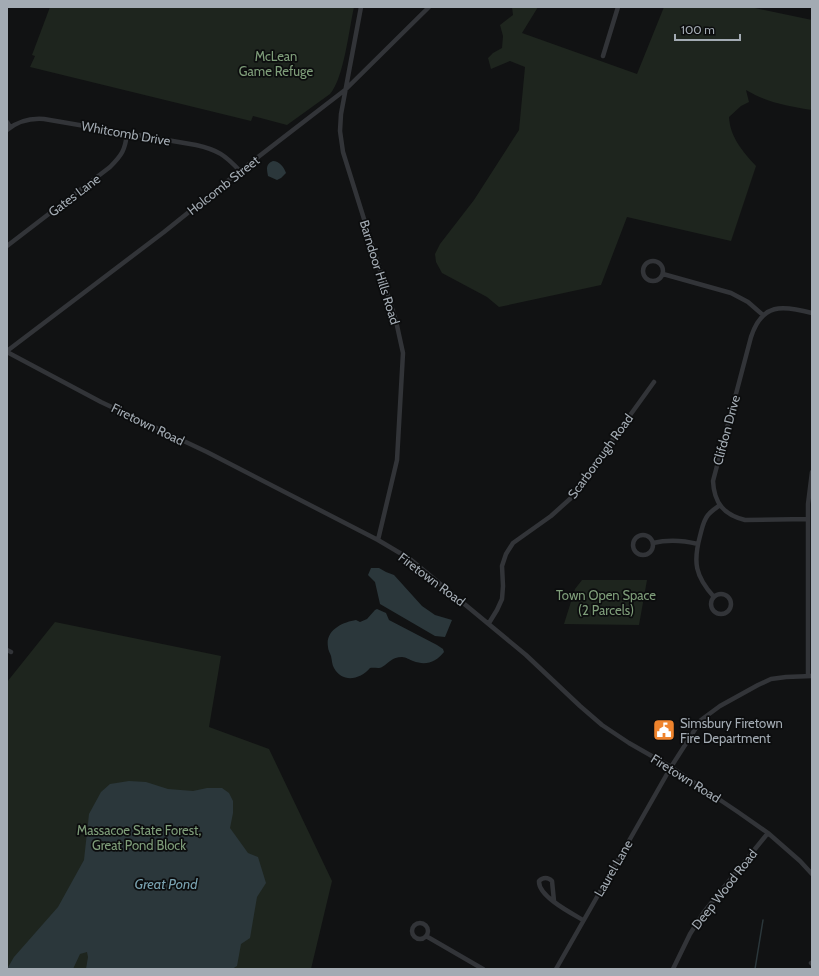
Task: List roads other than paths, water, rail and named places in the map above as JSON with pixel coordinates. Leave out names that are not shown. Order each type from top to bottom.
[{"type":"street","name":"Barndoor Hills Road","points":[[361,7],[340,131],[343,152],[396,321],[403,353],[397,460],[378,540]]},
{"type":"street","name":"Holcomb Street","points":[[7,352],[346,90],[429,7]]},
{"type":"street","points":[[603,56],[618,7]]},
{"type":"street","name":"Whitcomb Drive","points":[[9,128],[22,121],[36,119],[204,147],[218,152],[226,157],[240,171]]},
{"type":"street","points":[[7,122],[9,128]]},
{"type":"street","name":"Gates Lane","points":[[7,246],[110,167],[120,157],[124,150],[127,134]]},
{"type":"street","points":[[648,261],[655,261],[661,264],[663,274],[656,281],[648,281],[643,276],[642,269],[648,261]]},
{"type":"street","points":[[663,274],[731,293],[748,302],[763,315],[785,308],[812,313]]},
{"type":"street","name":"Clifdon Drive","points":[[720,505],[715,498],[713,481],[751,337],[758,320],[763,315]]},
{"type":"street","name":"Firetown Road","points":[[7,352],[101,402],[207,452],[378,540],[410,559],[489,622],[602,725],[708,791],[768,833],[800,861],[812,874]]},
{"type":"street","name":"Scarborough Road","points":[[489,622],[502,599],[502,566],[506,554],[513,543],[551,516],[571,498],[599,461],[610,443],[654,382]]},
{"type":"street","points":[[810,676],[808,519],[809,493],[812,472]]},
{"type":"street","points":[[714,597],[699,578],[696,559],[703,522],[720,505],[731,516],[745,520],[808,519]]},
{"type":"street","points":[[640,535],[647,535],[653,543],[653,550],[644,556],[637,554],[633,548],[633,541],[640,535]]},
{"type":"street","points":[[653,543],[670,540],[698,544]]},
{"type":"street","points":[[720,594],[727,596],[731,602],[728,612],[722,615],[713,612],[710,606],[714,597],[720,594]]},
{"type":"street","name":"Laurel Lane","points":[[556,969],[671,767],[695,727],[701,720],[710,713],[771,679],[810,676]]},
{"type":"street","name":"Deep Wood Road","points":[[673,969],[690,934],[704,912],[768,833]]},
{"type":"street","points":[[554,901],[552,880],[548,878],[541,879],[539,881],[539,888],[548,898],[583,920]]},
{"type":"street","points":[[426,936],[483,969]]},
{"type":"water","points":[[273,161],[281,165],[286,173],[277,180],[268,176],[268,165]]},
{"type":"water","points":[[371,568],[379,568],[394,575],[422,606],[435,615],[452,620],[445,637],[435,636],[380,604],[375,582],[368,575]]},
{"type":"water","points":[[377,609],[386,613],[389,620],[437,645],[443,649],[444,652],[434,661],[426,663],[413,661],[405,657],[399,657],[393,659],[381,668],[370,668],[361,675],[351,678],[346,678],[337,673],[328,648],[329,636],[341,625],[351,621],[356,620],[360,622],[367,619]]},
{"type":"water","name":"Great Pond","points":[[129,781],[146,782],[168,789],[193,791],[207,788],[222,788],[229,793],[233,801],[233,813],[230,828],[248,853],[258,857],[266,883],[257,897],[250,938],[241,944],[237,966],[232,969],[86,969],[88,957],[87,952],[80,954],[73,969],[7,969],[14,957],[58,907],[84,860],[89,814],[101,792],[110,784]]},
{"type":"waterway","points":[[755,969],[763,920]]},
{"type":"place","name":"Simsbury Firetown Fire Department","points":[[664,730]]},
{"type":"park label","name":"McLean Game Refuge","points":[[276,64]]},
{"type":"park label","name":"Town Open Space (2 Parcels)","points":[[606,602]]},
{"type":"park label","name":"Massacoe State Forest, Great Pond Block","points":[[139,838]]}]
